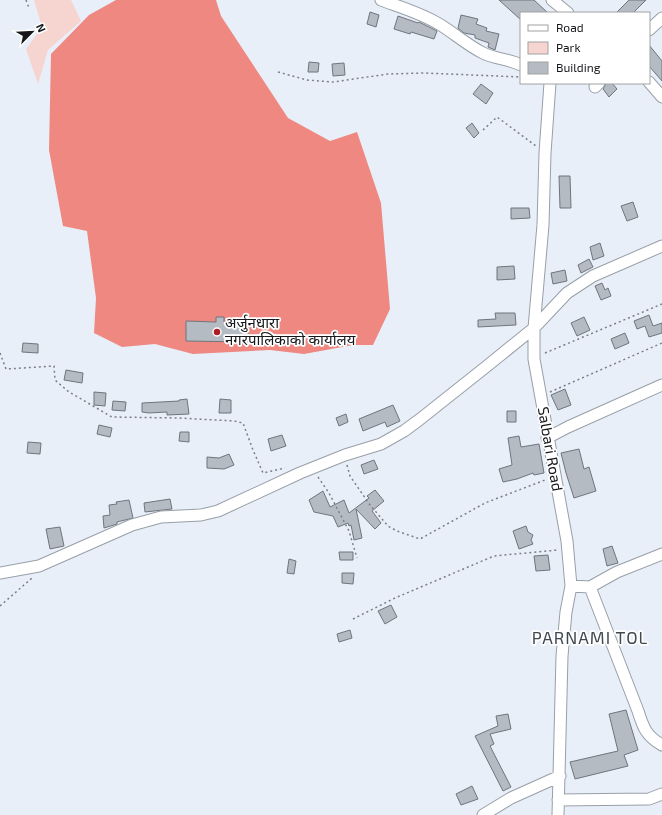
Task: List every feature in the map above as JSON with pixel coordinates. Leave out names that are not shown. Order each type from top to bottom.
[{"type":"street","points":[[381,0],[439,24],[483,53],[496,58],[512,60],[520,64]]},
{"type":"street","points":[[556,6],[566,12]]},
{"type":"street","points":[[650,29],[662,18]]},
{"type":"street","points":[[650,83],[662,97]]},
{"type":"street","name":"Salbari Road","points":[[550,84],[545,153],[543,225],[534,328],[534,359],[568,549],[571,586],[566,612],[562,656],[558,815]]},
{"type":"street","points":[[0,573],[39,566],[132,525],[161,517],[201,515],[218,511],[312,468],[345,455],[380,444],[419,420],[534,328],[567,293],[593,276],[662,246]]},
{"type":"street","points":[[547,438],[568,427],[662,385]]},
{"type":"street","points":[[571,586],[590,587],[617,572],[662,554]]},
{"type":"street","points":[[590,587],[644,729],[653,740],[662,745]]},
{"type":"street","points":[[482,815],[511,798],[560,776]]},
{"type":"street","points":[[558,800],[649,799],[662,794]]},
{"type":"path","points":[[26,0],[29,8]]},
{"type":"path","points":[[278,72],[307,80],[333,82],[388,74],[424,73],[520,78]]},
{"type":"path","points":[[483,130],[497,117],[545,153]]},
{"type":"path","points":[[534,348],[544,353],[662,304]]},
{"type":"path","points":[[540,396],[662,343]]},
{"type":"path","points":[[0,353],[6,369],[54,366],[55,380],[69,392],[112,417],[186,418],[234,421],[243,423],[262,473],[291,467]]},
{"type":"path","points":[[345,455],[350,476],[370,505],[388,526],[397,531],[420,539],[485,503],[530,485],[555,478]]},
{"type":"path","points":[[312,468],[329,493],[349,531],[357,558]]},
{"type":"path","points":[[353,619],[395,598],[494,556],[568,549]]},
{"type":"path","points":[[0,606],[32,578],[39,566]]},
{"type":"green space","points":[[34,0],[71,0],[81,21],[48,50],[38,84],[26,49],[42,27]]},
{"type":"shaded area","points":[[116,0],[216,0],[221,16],[288,118],[330,141],[357,132],[381,203],[390,309],[373,345],[353,345],[304,354],[270,350],[193,354],[155,344],[122,347],[94,333],[96,298],[87,231],[63,226],[49,150],[51,54],[89,15]]},
{"type":"building","points":[[499,0],[534,0],[547,12],[520,12],[520,19]]},
{"type":"building","points":[[629,0],[646,0],[634,12],[617,12]]},
{"type":"building","points":[[370,12],[379,15],[376,27],[367,24]]},
{"type":"building","points":[[461,15],[478,19],[476,24],[487,28],[486,31],[499,34],[495,50],[488,47],[489,43],[475,38],[475,35],[464,33],[458,28]]},
{"type":"building","points":[[398,16],[418,23],[419,22],[437,31],[434,39],[411,32],[410,34],[394,29]]},
{"type":"building","points":[[650,46],[662,61],[662,81],[650,67]]},
{"type":"building","points":[[309,62],[319,63],[318,72],[308,72]]},
{"type":"building","points":[[344,63],[345,75],[333,76],[332,64]]},
{"type":"building","points":[[481,84],[493,93],[486,104],[473,94]]},
{"type":"building","points":[[606,84],[613,84],[617,89],[609,97],[603,89]]},
{"type":"building","points":[[472,123],[479,133],[474,138],[466,128]]},
{"type":"building","points":[[559,176],[570,176],[571,208],[560,208]]},
{"type":"building","points":[[633,202],[638,217],[627,221],[621,206]]},
{"type":"building","points":[[511,208],[529,208],[530,218],[511,219]]},
{"type":"building","points":[[600,243],[604,256],[593,260],[590,247]]},
{"type":"building","points":[[589,259],[593,267],[581,273],[578,265]]},
{"type":"building","points":[[514,266],[515,279],[497,280],[497,267]]},
{"type":"building","points":[[565,270],[567,281],[553,284],[551,273]]},
{"type":"building","points":[[602,283],[605,290],[608,288],[611,296],[601,300],[595,286]]},
{"type":"building","points":[[495,313],[515,313],[516,325],[478,327],[478,320],[496,319]]},
{"type":"building","points":[[649,315],[653,326],[662,323],[662,333],[649,337],[645,326],[637,329],[634,321]]},
{"type":"building","name":"अर्जुनधारा नगरपालिकाको कार्यालय","points":[[216,317],[224,317],[224,322],[248,323],[248,342],[186,341],[186,321],[216,322]]},
{"type":"building","points":[[584,317],[590,330],[577,336],[571,323]]},
{"type":"building","points":[[625,333],[629,343],[615,349],[611,339]]},
{"type":"building","points":[[23,343],[38,344],[38,353],[22,352]]},
{"type":"building","points":[[66,370],[83,373],[82,383],[64,380]]},
{"type":"building","points":[[565,389],[571,405],[558,410],[551,395]]},
{"type":"building","points":[[94,392],[106,393],[105,406],[94,405]]},
{"type":"building","points":[[187,399],[189,414],[167,415],[167,412],[142,412],[142,403],[179,401]]},
{"type":"building","points":[[220,399],[231,400],[231,413],[219,413]]},
{"type":"building","points":[[113,401],[126,402],[125,411],[112,410]]},
{"type":"building","points":[[393,405],[400,421],[387,427],[385,422],[363,431],[359,419]]},
{"type":"building","points":[[507,411],[516,411],[516,422],[507,422]]},
{"type":"building","points":[[346,414],[348,422],[339,426],[336,418]]},
{"type":"building","points":[[99,425],[112,428],[110,437],[97,434]]},
{"type":"building","points":[[180,432],[189,432],[189,442],[179,441]]},
{"type":"building","points":[[282,435],[286,446],[271,451],[268,439]]},
{"type":"building","points":[[519,436],[521,447],[539,444],[544,473],[534,475],[533,473],[503,482],[499,469],[512,465],[508,438]]},
{"type":"building","points":[[28,442],[41,443],[40,454],[27,453]]},
{"type":"building","points":[[579,449],[584,469],[589,467],[596,491],[574,498],[561,453]]},
{"type":"building","points":[[229,454],[234,465],[224,469],[207,468],[207,457],[219,458]]},
{"type":"building","points":[[374,460],[378,469],[364,474],[361,465]]},
{"type":"building","points":[[375,490],[384,501],[372,511],[381,523],[375,529],[356,509],[362,538],[354,540],[351,525],[349,526],[348,523],[338,527],[333,516],[314,512],[309,500],[323,491],[330,507],[344,500],[349,513],[369,498],[367,496]]},
{"type":"building","points":[[170,499],[172,509],[145,512],[144,503]]},
{"type":"building","points":[[129,500],[133,518],[117,522],[117,524],[104,528],[103,516],[110,515],[109,505],[117,504],[116,502]]},
{"type":"building","points":[[526,526],[528,532],[533,535],[531,540],[533,544],[519,549],[513,531]]},
{"type":"building","points":[[60,527],[64,546],[50,549],[46,529]]},
{"type":"building","points":[[612,546],[618,563],[607,566],[603,549]]},
{"type":"building","points":[[339,552],[353,552],[353,560],[340,560]]},
{"type":"building","points":[[548,555],[550,570],[536,571],[534,556]]},
{"type":"building","points":[[289,559],[296,561],[294,574],[287,573]]},
{"type":"building","points":[[342,573],[354,573],[353,584],[342,583]]},
{"type":"building","points":[[391,605],[397,617],[385,624],[378,611]]},
{"type":"building","points":[[350,630],[352,638],[339,642],[337,634]]},
{"type":"building","points":[[626,710],[638,750],[624,755],[628,766],[575,779],[570,762],[618,751],[609,714]]},
{"type":"building","points":[[508,714],[511,729],[490,734],[494,744],[490,746],[511,787],[503,791],[475,736],[498,726],[496,716]]},
{"type":"building","points":[[472,786],[478,799],[461,805],[456,794]]},
{"type":"place","name":"अर्जुनधारा नगरपालिकाको कार्यालय","points":[[217,332]]},
{"type":"district","name":"PARNAMI TOL","points":[[590,638]]}]
